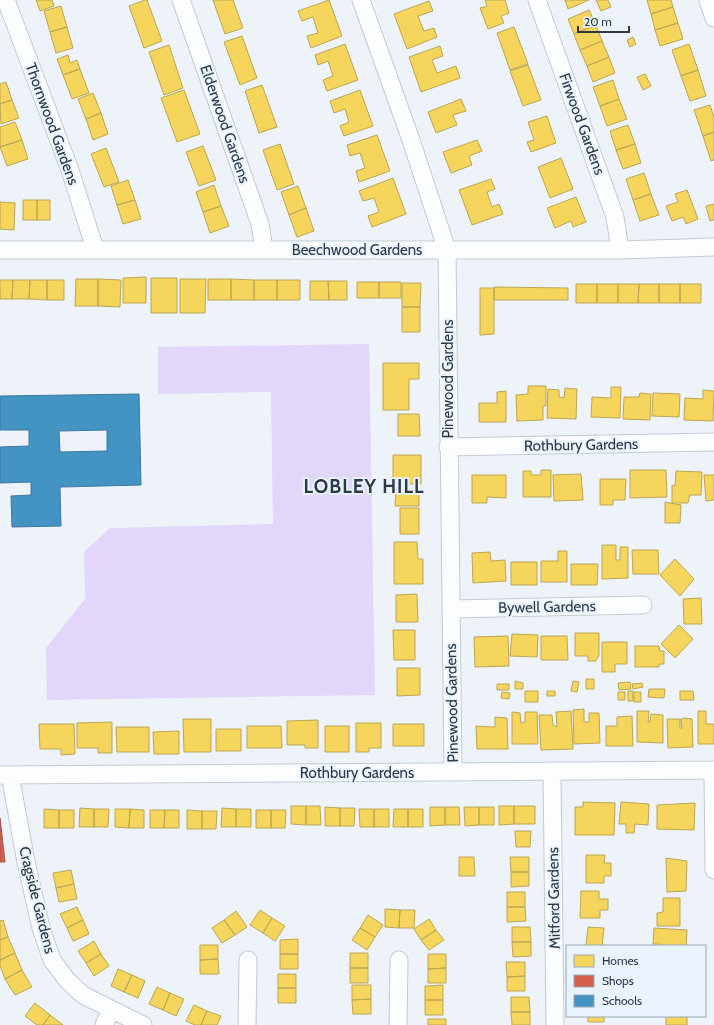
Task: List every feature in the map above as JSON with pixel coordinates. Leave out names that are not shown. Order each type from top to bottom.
[{"type":"street","name":"Thornwood Gardens","points":[[6,0],[70,170],[96,249]]},
{"type":"street","name":"Elderwood Gardens","points":[[181,0],[260,224],[264,250]]},
{"type":"street","name":"Pinewood Gardens","points":[[360,0],[411,140],[447,250],[448,447],[453,772]]},
{"type":"street","name":"Firwood Gardens","points":[[537,0],[615,217],[620,250]]},
{"type":"street","points":[[708,0],[714,18]]},
{"type":"street","name":"Beechwood Gardens","points":[[0,250],[620,250],[714,247]]},
{"type":"street","name":"Rothbury Gardens","points":[[448,447],[714,442]]},
{"type":"street","name":"Bywell Gardens","points":[[450,609],[643,605]]},
{"type":"street","points":[[713,770],[714,870]]},
{"type":"street","name":"Rothbury Gardens","points":[[5,775],[713,770]]},
{"type":"street","name":"Mitford Gardens","points":[[552,771],[555,1025]]},
{"type":"street","name":"Cragside Gardens","points":[[5,775],[41,928],[52,960],[67,980],[83,995],[143,1025]]},
{"type":"street","points":[[247,1025],[248,960]]},
{"type":"street","points":[[398,1025],[399,960]]},
{"type":"street","points":[[104,1025],[111,1010]]},
{"type":"shaded area","points":[[369,344],[375,695],[47,700],[46,648],[85,599],[84,552],[110,528],[273,524],[271,392],[158,394],[158,347]]},
{"type":"building: Homes","points":[[36,0],[52,0],[54,6],[40,11]]},
{"type":"building: Homes","points":[[147,0],[162,41],[144,48],[129,6]]},
{"type":"building: Homes","points":[[213,0],[233,0],[243,28],[225,34]]},
{"type":"building: Homes","points":[[329,0],[342,36],[311,48],[307,36],[318,33],[313,17],[302,21],[298,11]]},
{"type":"building: Homes","points":[[485,0],[505,0],[509,13],[501,16],[504,23],[488,29],[480,8],[487,6]]},
{"type":"building: Homes","points":[[565,0],[589,0],[568,9]]},
{"type":"building: Homes","points":[[596,0],[608,0],[611,7],[601,11]]},
{"type":"building: Homes","points":[[647,0],[671,0],[673,7],[651,14]]},
{"type":"building: Homes","points":[[429,1],[433,11],[418,16],[424,31],[434,28],[437,37],[407,49],[394,14]]},
{"type":"building: Homes","points":[[61,6],[67,27],[50,32],[44,11]]},
{"type":"building: Homes","points":[[673,7],[678,23],[655,30],[651,14]]},
{"type":"building: Homes","points":[[589,10],[596,25],[574,34],[568,19]]},
{"type":"building: Homes","points":[[678,23],[683,39],[660,46],[655,30]]},
{"type":"building: Homes","points":[[596,25],[602,41],[580,50],[574,34]]},
{"type":"building: Homes","points":[[67,27],[73,48],[56,53],[50,32]]},
{"type":"building: Homes","points":[[514,27],[528,64],[510,70],[497,33]]},
{"type":"building: Homes","points":[[242,36],[257,78],[240,85],[224,42]]},
{"type":"building: Homes","points":[[633,37],[636,44],[630,47],[627,40]]},
{"type":"building: Homes","points":[[602,41],[609,57],[587,66],[580,50]]},
{"type":"building: Homes","points":[[345,44],[358,80],[327,91],[323,80],[333,76],[328,61],[318,65],[315,55]]},
{"type":"building: Homes","points":[[689,44],[698,70],[681,76],[672,50]]},
{"type":"building: Homes","points":[[169,45],[183,88],[164,95],[149,52]]},
{"type":"building: Homes","points":[[440,46],[443,56],[432,60],[437,73],[456,66],[460,78],[421,92],[409,57]]},
{"type":"building: Homes","points":[[68,55],[70,63],[77,60],[80,69],[63,75],[57,59]]},
{"type":"building: Homes","points":[[609,57],[615,73],[593,82],[587,66]]},
{"type":"building: Homes","points":[[528,65],[541,100],[523,106],[510,71]]},
{"type":"building: Homes","points":[[80,69],[89,93],[72,99],[63,75]]},
{"type":"building: Homes","points":[[698,70],[706,96],[690,101],[681,76]]},
{"type":"building: Homes","points":[[645,74],[651,86],[643,90],[637,77]]},
{"type":"building: Homes","points":[[613,80],[619,99],[600,106],[593,87]]},
{"type":"building: Homes","points":[[6,82],[12,100],[0,104],[0,84]]},
{"type":"building: Homes","points":[[262,85],[277,127],[259,133],[245,91]]},
{"type":"building: Homes","points":[[184,90],[200,134],[177,142],[161,98]]},
{"type":"building: Homes","points":[[360,90],[373,126],[344,136],[340,126],[349,122],[345,109],[334,113],[330,101]]},
{"type":"building: Homes","points":[[93,93],[101,113],[86,119],[78,99]]},
{"type":"building: Homes","points":[[461,99],[466,111],[453,115],[457,125],[436,133],[428,112]]},
{"type":"building: Homes","points":[[619,99],[627,119],[607,126],[600,106]]},
{"type":"building: Homes","points":[[12,100],[19,118],[1,124],[0,104]]},
{"type":"building: Homes","points":[[710,105],[714,117],[714,132],[703,136],[694,110]]},
{"type":"building: Homes","points":[[101,113],[108,134],[93,140],[86,119]]},
{"type":"building: Homes","points":[[547,116],[556,143],[531,152],[527,142],[534,140],[528,122]]},
{"type":"building: Homes","points":[[15,122],[22,140],[0,147],[0,127]]},
{"type":"building: Homes","points":[[628,125],[635,144],[616,150],[610,131]]},
{"type":"building: Homes","points":[[714,132],[714,160],[711,161],[703,136]]},
{"type":"building: Homes","points":[[377,135],[390,171],[359,182],[356,171],[365,168],[360,153],[350,156],[347,145]]},
{"type":"building: Homes","points":[[22,140],[28,159],[7,166],[0,147]]},
{"type":"building: Homes","points":[[477,140],[482,151],[469,156],[472,165],[451,173],[443,152]]},
{"type":"building: Homes","points":[[280,144],[294,184],[277,190],[263,150]]},
{"type":"building: Homes","points":[[635,144],[641,163],[623,169],[616,150]]},
{"type":"building: Homes","points":[[203,146],[216,180],[199,186],[186,152]]},
{"type":"building: Homes","points":[[106,148],[119,182],[104,187],[91,154]]},
{"type":"building: Homes","points":[[561,158],[573,189],[550,198],[538,167]]},
{"type":"building: Homes","points":[[644,173],[651,194],[633,200],[626,179]]},
{"type":"building: Homes","points":[[393,178],[406,214],[372,227],[368,216],[379,212],[374,198],[363,201],[359,191]]},
{"type":"building: Homes","points":[[491,179],[495,189],[487,192],[492,207],[499,204],[503,214],[472,225],[459,190]]},
{"type":"building: Homes","points":[[128,180],[135,200],[117,205],[111,186]]},
{"type":"building: Homes","points":[[214,185],[221,206],[203,212],[196,192]]},
{"type":"building: Homes","points":[[298,186],[306,208],[289,215],[281,192]]},
{"type":"building: Homes","points":[[687,190],[698,219],[686,224],[683,217],[672,221],[666,206],[678,202],[675,194]]},
{"type":"building: Homes","points":[[651,194],[659,215],[640,221],[633,200]]},
{"type":"building: Homes","points":[[576,197],[586,222],[573,227],[571,221],[555,228],[547,208]]},
{"type":"building: Homes","points":[[23,200],[37,200],[37,220],[23,220]]},
{"type":"building: Homes","points":[[37,200],[50,200],[50,220],[37,220]]},
{"type":"building: Homes","points":[[135,200],[141,219],[123,224],[117,205]]},
{"type":"building: Homes","points":[[0,202],[15,203],[14,230],[0,229]]},
{"type":"building: Homes","points":[[714,204],[714,220],[710,221],[706,206]]},
{"type":"building: Homes","points":[[221,206],[229,226],[210,233],[203,212]]},
{"type":"building: Homes","points":[[306,208],[314,231],[297,237],[289,215]]},
{"type":"building: Homes","points":[[146,277],[146,303],[123,303],[123,278]]},
{"type":"building: Homes","points":[[151,278],[177,278],[177,313],[151,313]]},
{"type":"building: Homes","points":[[76,279],[98,279],[98,306],[75,306]]},
{"type":"building: Homes","points":[[98,279],[121,280],[120,307],[98,306]]},
{"type":"building: Homes","points":[[180,279],[206,279],[205,313],[180,313]]},
{"type":"building: Homes","points":[[208,279],[231,279],[231,300],[208,300]]},
{"type":"building: Homes","points":[[231,279],[254,280],[254,300],[231,300]]},
{"type":"building: Homes","points":[[0,280],[13,280],[12,299],[0,299]]},
{"type":"building: Homes","points":[[13,280],[30,280],[29,299],[12,299]]},
{"type":"building: Homes","points":[[30,280],[47,280],[47,300],[29,299]]},
{"type":"building: Homes","points":[[47,280],[64,280],[64,300],[47,300]]},
{"type":"building: Homes","points":[[254,280],[277,280],[277,300],[254,300]]},
{"type":"building: Homes","points":[[277,280],[300,280],[300,300],[277,300]]},
{"type":"building: Homes","points":[[310,281],[328,281],[329,300],[310,300]]},
{"type":"building: Homes","points":[[328,281],[347,281],[347,300],[329,300]]},
{"type":"building: Homes","points":[[357,282],[379,282],[379,298],[357,298]]},
{"type":"building: Homes","points":[[379,282],[401,282],[401,298],[379,298]]},
{"type":"building: Homes","points":[[402,283],[421,283],[420,307],[402,307]]},
{"type":"building: Homes","points":[[576,284],[597,284],[597,303],[576,303]]},
{"type":"building: Homes","points":[[597,284],[618,284],[618,303],[597,303]]},
{"type":"building: Homes","points":[[618,284],[639,284],[638,303],[618,303]]},
{"type":"building: Homes","points":[[639,284],[659,284],[659,303],[638,303]]},
{"type":"building: Homes","points":[[659,284],[680,284],[680,303],[659,303]]},
{"type":"building: Homes","points":[[680,284],[701,284],[701,303],[680,303]]},
{"type":"building: Homes","points":[[494,287],[568,288],[568,300],[494,300]]},
{"type":"building: Homes","points":[[480,288],[494,288],[494,334],[480,335]]},
{"type":"building: Homes","points":[[402,307],[420,307],[420,332],[402,332]]},
{"type":"building: Homes","points":[[383,363],[419,363],[419,379],[409,379],[409,410],[383,410]]},
{"type":"building: Homes","points":[[528,386],[546,386],[546,406],[543,406],[543,420],[517,421],[516,395],[528,394]]},
{"type":"building: Homes","points":[[611,387],[621,387],[620,418],[591,417],[592,397],[611,398]]},
{"type":"building: Homes","points":[[565,388],[577,389],[576,419],[547,418],[548,389],[559,390],[559,397],[564,398]]},
{"type":"building: Homes","points":[[703,390],[714,391],[713,421],[684,420],[685,398],[703,399]]},
{"type":"building: Homes","points":[[506,391],[506,422],[479,422],[479,403],[497,403],[497,392]]},
{"type":"building: Homes","points":[[640,393],[651,394],[650,420],[623,419],[624,397],[639,397]]},
{"type":"building: Homes","points":[[653,393],[680,394],[679,417],[652,416]]},
{"type":"building: Homes","points":[[398,414],[419,414],[420,436],[398,436]]},
{"type":"building: Homes","points":[[393,455],[421,455],[421,484],[393,484]]},
{"type":"building: Homes","points":[[541,470],[551,470],[551,497],[523,497],[523,471],[531,471],[531,475],[541,475]]},
{"type":"building: Homes","points":[[630,470],[666,470],[667,497],[630,498]]},
{"type":"building: Homes","points":[[676,471],[702,472],[701,495],[690,495],[688,503],[672,503],[672,485],[675,486]]},
{"type":"building: Homes","points":[[581,474],[583,500],[554,501],[553,475]]},
{"type":"building: Homes","points":[[472,475],[506,475],[506,498],[487,497],[487,503],[472,503]]},
{"type":"building: Homes","points":[[704,475],[714,475],[714,500],[706,501]]},
{"type":"building: Homes","points":[[600,479],[626,479],[625,500],[613,500],[613,505],[600,505]]},
{"type":"building: Homes","points":[[396,490],[419,490],[419,506],[395,506]]},
{"type":"building: Homes","points":[[665,502],[681,505],[680,523],[665,523]]},
{"type":"building: Homes","points":[[400,508],[419,508],[419,534],[400,534]]},
{"type":"building: Homes","points":[[394,542],[417,542],[418,559],[423,559],[423,584],[394,584]]},
{"type":"building: Homes","points":[[602,545],[616,545],[616,560],[620,560],[620,547],[628,547],[628,578],[602,579]]},
{"type":"building: Homes","points":[[632,550],[658,550],[659,574],[633,574]]},
{"type":"building: Homes","points":[[558,551],[567,551],[567,582],[541,582],[541,561],[558,561]]},
{"type":"building: Homes","points":[[490,552],[491,561],[505,560],[506,581],[473,583],[472,553]]},
{"type":"building: Homes","points":[[675,559],[694,579],[680,596],[660,575]]},
{"type":"building: Homes","points":[[511,562],[537,562],[537,585],[511,585]]},
{"type":"building: Homes","points":[[571,564],[598,564],[597,585],[571,585]]},
{"type":"building: Homes","points":[[417,594],[418,622],[396,622],[396,595]]},
{"type":"building: Homes","points":[[701,598],[702,624],[684,624],[683,599]]},
{"type":"building: Homes","points":[[679,625],[693,639],[675,658],[661,644]]},
{"type":"building: Homes","points":[[393,630],[415,630],[415,660],[394,660]]},
{"type":"building: Homes","points":[[575,633],[599,633],[599,655],[596,661],[588,661],[588,656],[575,656]]},
{"type":"building: Homes","points":[[512,634],[538,635],[537,657],[510,656]]},
{"type":"building: Homes","points":[[508,636],[509,666],[475,667],[474,637]]},
{"type":"building: Homes","points":[[541,636],[567,636],[568,660],[541,660]]},
{"type":"building: Homes","points":[[602,642],[627,642],[627,664],[615,664],[615,672],[602,672]]},
{"type":"building: Homes","points":[[635,646],[659,646],[660,651],[664,651],[664,664],[659,664],[659,667],[635,667]]},
{"type":"building: Homes","points":[[397,668],[420,668],[420,695],[397,696]]},
{"type":"building: Homes","points":[[586,679],[594,679],[594,689],[586,689]]},
{"type":"building: Homes","points":[[515,681],[523,683],[523,689],[515,689]]},
{"type":"building: Homes","points":[[573,681],[579,682],[577,692],[571,691]]},
{"type":"building: Homes","points":[[630,682],[631,689],[619,690],[618,683]]},
{"type":"building: Homes","points":[[642,683],[643,687],[633,689],[632,684]]},
{"type":"building: Homes","points":[[497,684],[509,684],[509,690],[497,690]]},
{"type":"building: Homes","points":[[649,689],[665,689],[664,698],[648,697]]},
{"type":"building: Homes","points":[[525,691],[538,691],[538,702],[525,702]]},
{"type":"building: Homes","points":[[547,691],[555,691],[555,696],[547,696]]},
{"type":"building: Homes","points":[[628,691],[633,691],[633,701],[628,701]]},
{"type":"building: Homes","points":[[680,691],[693,691],[694,700],[680,700]]},
{"type":"building: Homes","points":[[502,692],[510,693],[509,699],[501,698]]},
{"type":"building: Homes","points":[[618,692],[625,692],[625,700],[618,700]]},
{"type":"building: Homes","points":[[634,692],[641,692],[641,702],[634,702]]},
{"type":"building: Homes","points":[[584,709],[584,722],[589,722],[589,713],[599,713],[600,743],[574,744],[573,710]]},
{"type":"building: Homes","points":[[571,711],[573,749],[541,750],[539,715],[552,715],[553,725],[557,727],[556,712]]},
{"type":"building: Homes","points":[[637,711],[649,711],[648,722],[650,722],[651,714],[663,715],[663,743],[637,742]]},
{"type":"building: Homes","points":[[698,711],[706,711],[706,724],[714,724],[714,744],[698,744]]},
{"type":"building: Homes","points":[[512,712],[520,713],[521,723],[525,722],[525,712],[537,712],[538,744],[512,744]]},
{"type":"building: Homes","points":[[632,716],[633,746],[606,746],[606,726],[617,726],[617,717]]},
{"type":"building: Homes","points":[[495,717],[507,718],[508,749],[477,749],[476,726],[495,727]]},
{"type":"building: Homes","points":[[183,719],[211,719],[211,752],[184,752]]},
{"type":"building: Homes","points":[[667,719],[680,719],[680,728],[682,728],[681,719],[692,719],[693,747],[668,748]]},
{"type":"building: Homes","points":[[318,720],[318,748],[305,748],[305,745],[287,745],[287,721]]},
{"type":"building: Homes","points":[[112,722],[112,753],[98,753],[98,748],[77,748],[77,723]]},
{"type":"building: Homes","points":[[356,723],[381,723],[381,748],[369,748],[369,752],[356,752]]},
{"type":"building: Homes","points":[[39,724],[74,724],[75,754],[61,755],[61,749],[40,749]]},
{"type":"building: Homes","points":[[393,724],[424,724],[424,746],[393,746]]},
{"type":"building: Homes","points":[[247,726],[281,726],[282,748],[247,748]]},
{"type":"building: Homes","points":[[325,726],[349,726],[349,752],[325,752]]},
{"type":"building: Homes","points":[[116,727],[149,727],[149,752],[117,752]]},
{"type":"building: Homes","points":[[216,729],[241,729],[241,751],[216,751]]},
{"type":"building: Homes","points":[[179,731],[179,754],[154,754],[153,732]]},
{"type":"building: Homes","points":[[583,802],[615,803],[614,835],[575,835],[575,807],[583,807]]},
{"type":"building: Homes","points":[[621,802],[649,804],[648,825],[635,824],[634,833],[626,833],[626,824],[619,824]]},
{"type":"building: Homes","points":[[695,803],[694,830],[657,829],[657,805]]},
{"type":"building: Homes","points":[[291,806],[306,806],[306,825],[291,824]]},
{"type":"building: Homes","points":[[306,806],[320,806],[321,825],[306,825]]},
{"type":"building: Homes","points":[[499,806],[514,806],[514,824],[499,825]]},
{"type":"building: Homes","points":[[514,806],[535,806],[535,824],[514,824]]},
{"type":"building: Homes","points":[[325,807],[340,808],[340,826],[325,826]]},
{"type":"building: Homes","points":[[430,807],[445,807],[445,825],[430,826]]},
{"type":"building: Homes","points":[[445,807],[459,807],[460,825],[445,825]]},
{"type":"building: Homes","points":[[464,807],[479,807],[479,825],[465,826]]},
{"type":"building: Homes","points":[[479,807],[494,807],[494,825],[479,825]]},
{"type":"building: Homes","points":[[80,808],[94,809],[94,827],[79,827]]},
{"type":"building: Homes","points":[[222,808],[236,809],[236,827],[221,827]]},
{"type":"building: Homes","points":[[340,808],[355,808],[354,826],[340,826]]},
{"type":"building: Homes","points":[[44,809],[59,810],[59,828],[44,828]]},
{"type":"building: Homes","points":[[94,809],[109,809],[108,827],[94,827]]},
{"type":"building: Homes","points":[[115,809],[130,809],[129,828],[115,827]]},
{"type":"building: Homes","points":[[130,809],[144,810],[144,828],[129,828]]},
{"type":"building: Homes","points":[[236,809],[251,809],[251,827],[236,827]]},
{"type":"building: Homes","points":[[359,809],[374,809],[374,827],[360,827]]},
{"type":"building: Homes","points":[[374,809],[389,809],[389,827],[374,827]]},
{"type":"building: Homes","points":[[394,809],[408,809],[408,827],[393,827]]},
{"type":"building: Homes","points":[[408,809],[423,809],[423,827],[408,827]]},
{"type":"building: Homes","points":[[59,810],[74,810],[74,828],[59,828]]},
{"type":"building: Homes","points":[[150,810],[165,810],[164,828],[150,828]]},
{"type":"building: Homes","points":[[165,810],[179,810],[179,828],[164,828]]},
{"type":"building: Homes","points":[[187,810],[202,811],[202,829],[187,829]]},
{"type":"building: Homes","points":[[256,810],[271,810],[271,828],[256,828]]},
{"type":"building: Homes","points":[[271,810],[286,810],[285,828],[271,828]]},
{"type":"building: Homes","points":[[202,811],[217,811],[216,829],[202,829]]},
{"type":"building: Homes","points":[[515,831],[531,831],[530,847],[516,847]]},
{"type":"building: Homes","points":[[586,855],[605,855],[604,863],[611,863],[611,876],[604,876],[604,883],[586,883]]},
{"type":"building: Homes","points":[[459,857],[474,857],[475,876],[459,876]]},
{"type":"building: Homes","points":[[510,857],[529,857],[529,872],[511,872]]},
{"type":"building: Homes","points":[[666,858],[687,861],[686,891],[667,892]]},
{"type":"building: Homes","points":[[71,870],[74,884],[56,888],[53,873]]},
{"type":"building: Homes","points":[[511,872],[529,872],[529,886],[511,887]]},
{"type":"building: Homes","points":[[74,884],[77,899],[59,902],[56,888]]},
{"type":"building: Homes","points":[[581,891],[599,891],[599,899],[608,899],[608,910],[600,910],[600,918],[580,918]]},
{"type":"building: Homes","points":[[507,892],[525,892],[525,907],[507,907]]},
{"type":"building: Homes","points":[[663,898],[680,898],[680,926],[657,926],[657,913],[663,912]]},
{"type":"building: Homes","points":[[77,907],[83,920],[67,928],[60,914]]},
{"type":"building: Homes","points":[[507,907],[525,907],[526,921],[507,922]]},
{"type":"building: Homes","points":[[385,909],[400,910],[399,928],[385,927]]},
{"type":"building: Homes","points":[[260,910],[272,918],[263,933],[250,925]]},
{"type":"building: Homes","points":[[400,910],[415,910],[414,928],[399,928]]},
{"type":"building: Homes","points":[[236,911],[247,927],[235,935],[224,920]]},
{"type":"building: Homes","points":[[368,915],[383,925],[375,937],[360,928]]},
{"type":"building: Homes","points":[[272,918],[285,926],[275,941],[263,933]]},
{"type":"building: Homes","points":[[429,919],[436,930],[421,940],[414,929]]},
{"type":"building: Homes","points":[[3,920],[8,937],[0,940],[0,921]]},
{"type":"building: Homes","points":[[83,920],[89,934],[73,941],[67,928]]},
{"type":"building: Homes","points":[[224,920],[235,935],[222,943],[212,928]]},
{"type":"building: Homes","points":[[512,927],[530,927],[531,942],[512,942]]},
{"type":"building: Homes","points":[[588,927],[604,928],[602,945],[586,945]]},
{"type":"building: Homes","points":[[360,928],[375,937],[367,950],[352,940]]},
{"type":"building: Homes","points":[[654,928],[687,930],[686,945],[653,944]]},
{"type":"building: Homes","points":[[436,930],[444,940],[429,950],[421,940]]},
{"type":"building: Homes","points":[[8,937],[15,953],[0,960],[0,940]]},
{"type":"building: Homes","points":[[298,939],[298,954],[280,954],[280,940]]},
{"type":"building: Homes","points":[[94,941],[101,954],[86,963],[78,951]]},
{"type":"building: Homes","points":[[512,942],[531,942],[531,956],[513,957]]},
{"type":"building: Homes","points":[[200,945],[218,945],[218,959],[200,960]]},
{"type":"building: Homes","points":[[15,953],[22,970],[5,979],[0,966],[0,960]]},
{"type":"building: Homes","points":[[350,953],[368,953],[368,968],[350,968]]},
{"type":"building: Homes","points":[[101,954],[109,966],[94,976],[86,963]]},
{"type":"building: Homes","points":[[280,954],[298,954],[298,969],[280,969]]},
{"type":"building: Homes","points":[[428,954],[446,954],[446,968],[428,969]]},
{"type":"building: Homes","points":[[218,959],[219,974],[200,974],[200,960]]},
{"type":"building: Homes","points":[[506,962],[525,962],[525,976],[507,977]]},
{"type":"building: Homes","points":[[350,968],[368,968],[368,983],[350,983]]},
{"type":"building: Homes","points":[[446,968],[446,983],[428,983],[428,969]]},
{"type":"building: Homes","points":[[118,969],[132,975],[124,992],[111,986]]},
{"type":"building: Homes","points":[[22,970],[32,987],[15,995],[5,979]]},
{"type":"building: Homes","points":[[278,974],[296,974],[296,988],[278,988]]},
{"type":"building: Homes","points":[[132,975],[145,981],[138,998],[124,992]]},
{"type":"building: Homes","points":[[525,976],[525,991],[507,991],[507,977]]},
{"type":"building: Homes","points":[[352,985],[371,985],[371,999],[352,1000]]},
{"type":"building: Homes","points":[[443,985],[443,1000],[425,1000],[425,986]]},
{"type":"building: Homes","points":[[157,987],[170,993],[163,1010],[149,1004]]},
{"type":"building: Homes","points":[[278,988],[296,988],[296,1003],[278,1003]]},
{"type":"building: Homes","points":[[170,993],[184,999],[176,1016],[163,1010]]},
{"type":"building: Homes","points":[[511,997],[529,997],[530,1012],[511,1012]]},
{"type":"building: Homes","points":[[371,999],[371,1014],[353,1014],[352,1000]]},
{"type":"building: Homes","points":[[425,1000],[443,1000],[443,1015],[425,1015]]},
{"type":"building: Homes","points":[[35,1003],[50,1015],[43,1025],[37,1025],[25,1016]]},
{"type":"building: Homes","points":[[194,1005],[207,1011],[201,1025],[195,1025],[186,1021]]},
{"type":"building: Homes","points":[[207,1011],[221,1016],[217,1025],[201,1025]]},
{"type":"building: Homes","points":[[511,1012],[530,1012],[530,1025],[512,1025]]},
{"type":"building: Homes","points":[[50,1015],[63,1025],[43,1025]]},
{"type":"building: Homes","points":[[588,1017],[604,1017],[604,1022],[588,1022]]},
{"type":"building: Homes","points":[[666,1017],[687,1017],[687,1025],[666,1025]]},
{"type":"building: Homes","points":[[428,1019],[446,1019],[446,1025],[428,1025]]},
{"type":"building: Shops","points":[[0,818],[5,862],[0,862]]},
{"type":"building: Schools","points":[[139,394],[141,485],[60,487],[61,526],[12,527],[11,496],[31,495],[31,482],[0,483],[0,447],[29,446],[29,430],[0,430],[0,396]],"holes":[[[107,430],[107,451],[60,452],[59,431]]]},
{"type":"district","name":"LOBLEY HILL","points":[[364,486]]}]
